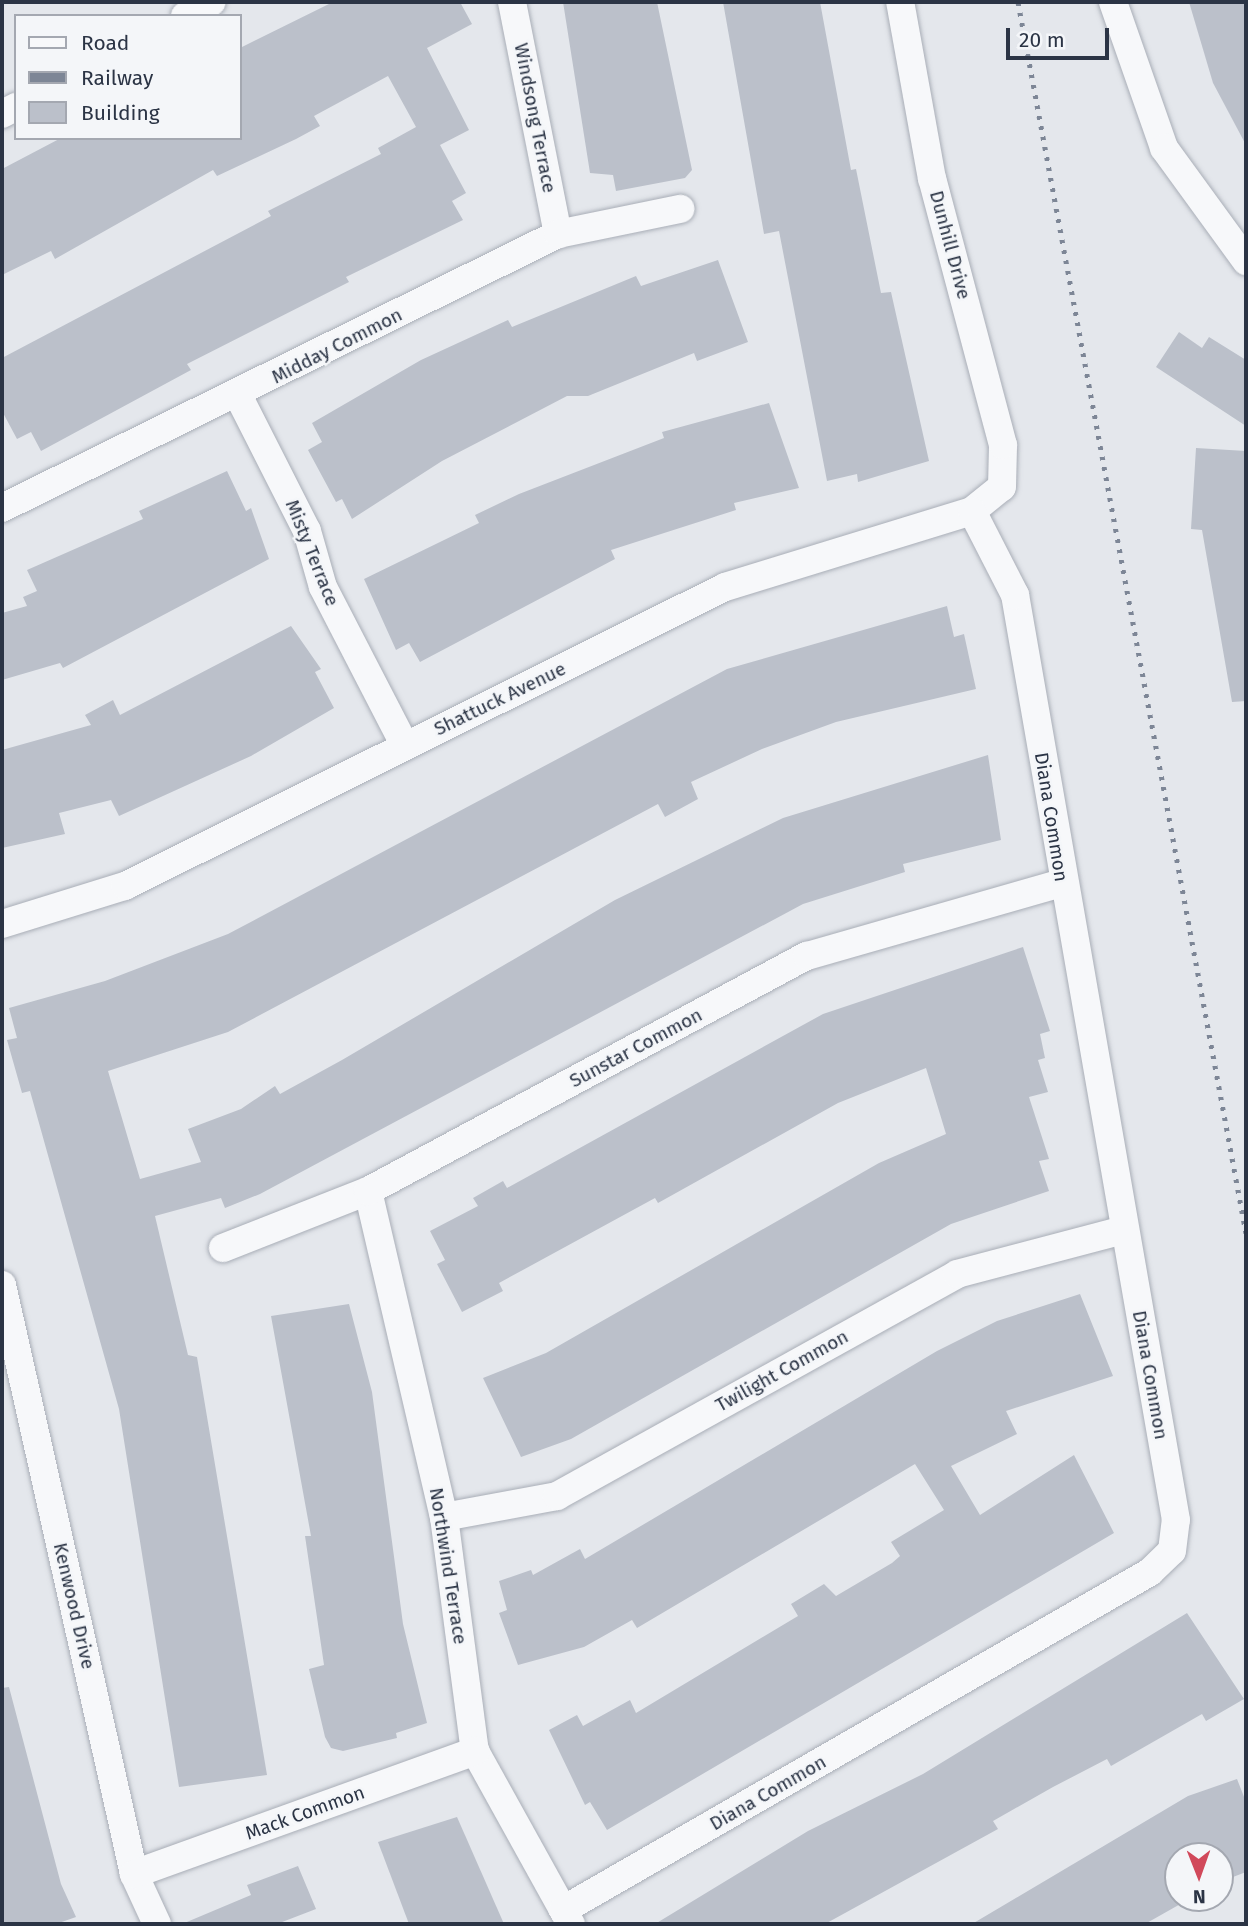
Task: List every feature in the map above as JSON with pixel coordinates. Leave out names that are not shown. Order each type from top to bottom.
[{"type":"street","points":[[189,14],[211,2]]},
{"type":"street","name":"Windsong Terrace","points":[[512,2],[558,234]]},
{"type":"street","name":"Dunhill Drive","points":[[900,2],[932,180],[1003,445],[1002,487]]},
{"type":"street","points":[[1113,2],[1164,148],[1246,261]]},
{"type":"street","name":"Midday Common","points":[[2,508],[239,397],[558,234],[680,209]]},
{"type":"street","name":"Misty Terrace","points":[[239,397],[307,531],[323,587],[405,746]]},
{"type":"street","name":"Shattuck Avenue","points":[[2,923],[125,886],[726,587],[972,511],[1002,487]]},
{"type":"street","name":"Diana Common","points":[[567,1917],[1150,1572],[1172,1550],[1176,1520],[1062,883],[1016,596],[972,511]]},
{"type":"street","name":"Sunstar Common","points":[[223,1248],[368,1191],[807,956],[1062,883]]},
{"type":"street","name":"Northwind Terrace","points":[[368,1191],[444,1517],[475,1751],[567,1917]]},
{"type":"street","name":"Twilight Common","points":[[444,1517],[557,1496],[957,1274],[1124,1230]]},
{"type":"street","name":"Kenwood Drive","points":[[2,1285],[135,1874],[157,1924]]},
{"type":"street","name":"Mack Common","points":[[135,1874],[475,1751]]},
{"type":"building","points":[[333,2],[460,2],[472,24],[427,48],[469,130],[440,145],[466,193],[452,201],[463,220],[346,277],[349,282],[187,364],[191,370],[41,451],[31,432],[17,439],[2,411],[2,358],[271,216],[268,211],[381,154],[378,148],[416,127],[388,76],[314,116],[320,126],[296,139],[217,176],[213,170],[55,259],[51,251],[2,275],[2,169],[57,140],[242,140],[242,47]]},
{"type":"building","points":[[563,2],[657,2],[692,170],[685,178],[616,191],[613,175],[590,173]]},
{"type":"building","points":[[723,2],[820,2],[851,170],[856,169],[881,293],[891,292],[929,461],[858,482],[857,474],[827,481],[779,231],[764,234]]},
{"type":"building","points":[[1189,2],[1246,2],[1246,145],[1213,83]]},
{"type":"building","points":[[718,260],[748,342],[697,361],[694,353],[588,396],[567,396],[442,461],[352,519],[342,499],[336,502],[308,450],[322,442],[312,423],[421,360],[508,320],[512,327],[636,276],[641,286]]},
{"type":"building","points":[[1179,332],[1202,348],[1209,337],[1246,360],[1246,426],[1156,367]]},
{"type":"building","points":[[769,403],[799,488],[734,503],[736,510],[611,550],[615,559],[420,662],[409,643],[396,650],[364,579],[479,523],[475,515],[519,494],[664,438],[662,432]]},
{"type":"building","points":[[1196,448],[1246,451],[1246,701],[1232,702],[1202,530],[1191,529]]},
{"type":"building","points":[[227,471],[246,511],[251,508],[269,559],[63,668],[60,663],[2,680],[2,613],[27,606],[23,597],[37,591],[27,570],[143,519],[139,511]]},
{"type":"building","points":[[947,606],[954,637],[964,634],[976,689],[836,722],[762,749],[691,782],[698,799],[665,817],[658,804],[228,1032],[108,1071],[140,1179],[201,1162],[188,1129],[241,1109],[275,1086],[280,1094],[615,900],[783,818],[988,755],[1001,840],[903,864],[905,872],[803,904],[260,1194],[225,1208],[221,1198],[155,1216],[188,1355],[197,1357],[267,1775],[179,1787],[119,1409],[30,1091],[22,1093],[7,1040],[17,1038],[9,1008],[105,981],[228,934],[727,669]]},
{"type":"building","points":[[291,626],[321,669],[315,672],[334,708],[251,756],[119,816],[111,800],[59,813],[65,834],[2,848],[2,750],[91,725],[85,715],[113,700],[120,715]]},
{"type":"building","points":[[1023,947],[1050,1031],[1040,1034],[1045,1058],[1038,1060],[1048,1092],[1029,1097],[1049,1159],[1039,1161],[1049,1191],[951,1224],[571,1439],[521,1457],[483,1378],[546,1353],[879,1163],[946,1134],[926,1068],[838,1103],[658,1203],[655,1198],[499,1283],[503,1291],[462,1312],[437,1264],[445,1260],[430,1231],[478,1206],[473,1198],[503,1181],[507,1188],[823,1014]]},
{"type":"building","points":[[1080,1294],[1113,1376],[1006,1411],[1017,1434],[951,1466],[980,1515],[1074,1455],[1114,1533],[607,1830],[590,1802],[585,1805],[549,1730],[577,1715],[583,1726],[630,1700],[636,1713],[798,1616],[791,1604],[824,1584],[836,1596],[892,1563],[900,1556],[891,1542],[944,1510],[915,1464],[637,1628],[632,1620],[584,1647],[518,1665],[499,1613],[507,1610],[499,1581],[531,1570],[533,1575],[580,1549],[585,1559],[937,1351],[997,1321]]},
{"type":"building","points":[[349,1304],[372,1392],[403,1624],[427,1723],[396,1733],[397,1738],[343,1751],[331,1748],[325,1737],[309,1669],[324,1665],[305,1536],[311,1536],[271,1316]]},
{"type":"building","points":[[1187,1613],[1244,1699],[1206,1721],[1202,1714],[1111,1766],[1107,1759],[1053,1787],[993,1821],[998,1829],[825,1924],[655,1924],[808,1831],[923,1774]]},
{"type":"building","points":[[9,1687],[61,1884],[76,1917],[56,1924],[2,1924],[2,1688]]},
{"type":"building","points":[[1237,1779],[1246,1802],[1246,1872],[1234,1877],[1234,1842],[1164,1842],[1164,1912],[1166,1912],[1145,1924],[972,1924],[1188,1796]]},
{"type":"building","points":[[457,1817],[504,1924],[409,1924],[378,1842]]},
{"type":"building","points":[[298,1866],[316,1909],[277,1924],[182,1924],[251,1895],[247,1885]]},
{"type":"railway","points":[[1018,2],[1246,1233]]}]
